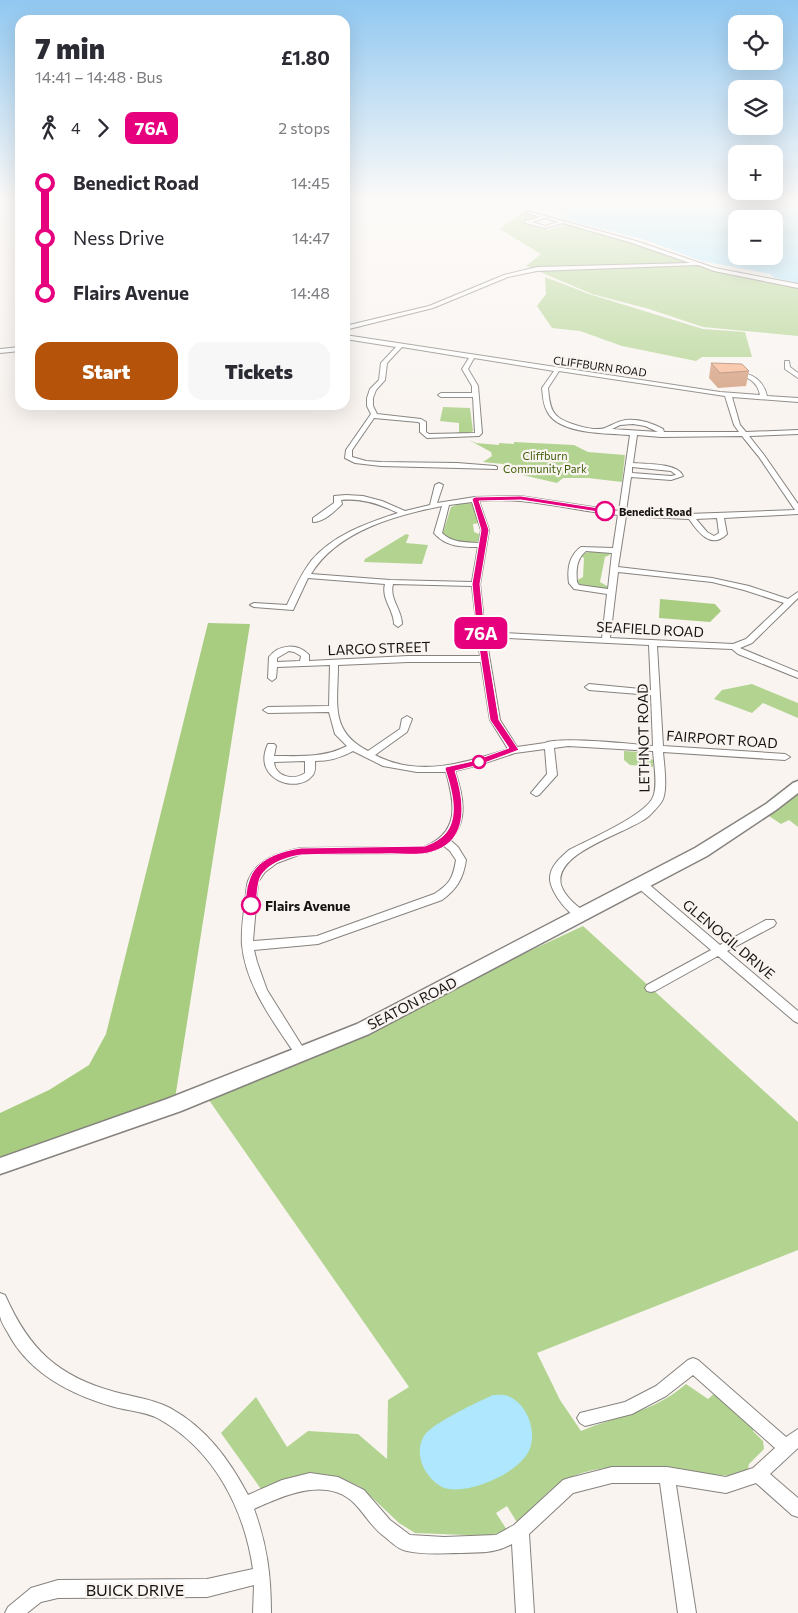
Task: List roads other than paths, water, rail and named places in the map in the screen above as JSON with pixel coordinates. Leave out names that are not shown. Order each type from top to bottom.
[{"type":"street","points":[[350,327],[430,307],[509,275]]},
{"type":"street","points":[[742,275],[798,286]]},
{"type":"street","name":"CLIFFBURN ROAD","points":[[350,339],[728,395],[798,400]]},
{"type":"street","points":[[400,346],[384,363],[382,380],[373,389],[370,398],[370,406],[374,414],[349,450],[348,458],[352,462],[477,464],[495,468]]},
{"type":"street","points":[[0,351],[15,350]]},
{"type":"street","points":[[372,416],[419,420],[423,422],[423,432],[427,436],[472,436],[479,433],[475,386],[465,369],[472,357]]},
{"type":"street","points":[[786,362],[787,368],[797,374]]},
{"type":"street","points":[[557,370],[545,388],[548,410],[563,423],[605,431],[703,436],[798,432]]},
{"type":"street","points":[[727,372],[749,375],[762,388],[764,398]]},
{"type":"street","points":[[443,387],[440,398],[476,395]]},
{"type":"street","points":[[254,605],[290,608],[316,562],[341,541],[365,528],[404,513],[446,503],[475,499],[521,498],[622,513],[691,516],[720,516],[798,510],[762,456],[736,425],[728,395]]},
{"type":"street","points":[[605,431],[612,425],[624,422],[641,422],[661,430],[661,434]]},
{"type":"street","points":[[606,640],[614,569],[634,433]]},
{"type":"street","points":[[628,475],[671,478],[679,474],[673,470],[629,465]]},
{"type":"street","points":[[433,506],[439,485]]},
{"type":"street","points":[[316,520],[338,504],[338,498],[351,496],[378,502],[404,513]]},
{"type":"street","points":[[475,499],[485,530],[476,584],[481,634],[495,720],[514,750]]},
{"type":"street","points":[[446,503],[438,533],[443,540],[454,543],[482,545]]},
{"type":"street","points":[[691,516],[702,532],[714,538],[720,537],[723,534],[720,516]]},
{"type":"street","points":[[611,592],[577,587],[573,583],[572,578],[576,555],[579,551],[584,549],[617,551]]},
{"type":"street","points":[[614,569],[712,580],[746,588],[789,602]]},
{"type":"street","points":[[307,576],[390,582],[476,584]]},
{"type":"street","points":[[390,582],[388,595],[398,624]]},
{"type":"street","points":[[734,647],[749,641],[798,594]]},
{"type":"street","name":"SEAFIELD ROAD","points":[[481,634],[734,647]]},
{"type":"street","name":"LETHNOT ROAD","points":[[582,916],[556,890],[556,869],[563,860],[574,852],[635,820],[652,807],[658,799],[660,789],[653,644]]},
{"type":"street","points":[[734,647],[741,652],[798,675]]},
{"type":"street","points":[[272,678],[273,657],[277,653],[291,648],[300,651],[305,656],[304,664]]},
{"type":"street","name":"LARGO STREET","points":[[273,665],[334,664],[408,659],[485,659]]},
{"type":"street","points":[[270,759],[338,755],[353,747],[340,734],[335,721],[333,709],[334,664]]},
{"type":"street","points":[[589,687],[656,693]]},
{"type":"street","points":[[268,710],[333,709]]},
{"type":"street","points":[[368,756],[404,730],[407,719]]},
{"type":"street","name":"FAIRPORT ROAD","points":[[353,747],[383,763],[417,769],[450,769],[476,763],[514,750],[568,743],[785,757]]},
{"type":"street","points":[[536,793],[552,775],[550,744]]},
{"type":"street","points":[[271,746],[270,768],[273,774],[281,778],[293,780],[307,776],[310,771],[310,758]]},
{"type":"street","points":[[300,1054],[262,994],[252,968],[248,946],[253,882],[256,874],[269,862],[301,851],[426,850],[444,841],[454,830],[458,816],[457,791],[450,769]]},
{"type":"street","name":"SEATON ROAD","points":[[0,1166],[174,1105],[363,1029],[701,852],[771,807],[798,786]]},
{"type":"street","points":[[248,946],[318,940],[438,897],[451,889],[458,879],[462,860],[454,849],[444,841]]},
{"type":"street","name":"GLENOGIL DRIVE","points":[[641,884],[798,1018]]},
{"type":"street","points":[[651,988],[770,923]]},
{"type":"street","points":[[0,1300],[22,1342],[44,1364],[66,1381],[89,1391],[145,1406],[164,1414],[190,1431],[212,1454],[231,1480],[253,1528],[262,1575],[262,1613]]},
{"type":"street","points":[[244,1506],[282,1488],[310,1481],[338,1485],[358,1496],[384,1526],[407,1542],[444,1545],[497,1543],[520,1531],[569,1486],[612,1475],[667,1475],[726,1485],[758,1474],[792,1442],[693,1365],[661,1390],[627,1409],[585,1418]]},
{"type":"street","points":[[758,1474],[798,1509]]},
{"type":"street","points":[[667,1475],[687,1613]]},
{"type":"street","points":[[520,1531],[525,1613]]},
{"type":"street","name":"BUICK DRIVE","points":[[14,1613],[37,1594],[58,1589],[207,1588],[262,1575]]},
{"type":"water","points":[[772,275],[798,275],[798,283],[775,278]]},
{"type":"water","points":[[493,1395],[508,1396],[516,1400],[522,1407],[527,1415],[532,1432],[529,1450],[520,1463],[492,1481],[466,1488],[452,1489],[442,1487],[430,1478],[422,1465],[420,1450],[424,1436],[445,1419]]},
{"type":"place","name":"Benedict Road","points":[[605,511]]},
{"type":"place","name":"Flairs Avenue","points":[[251,905]]},
{"type":"park label","name":"Cliffburn Community Park","points":[[545,461]]}]
